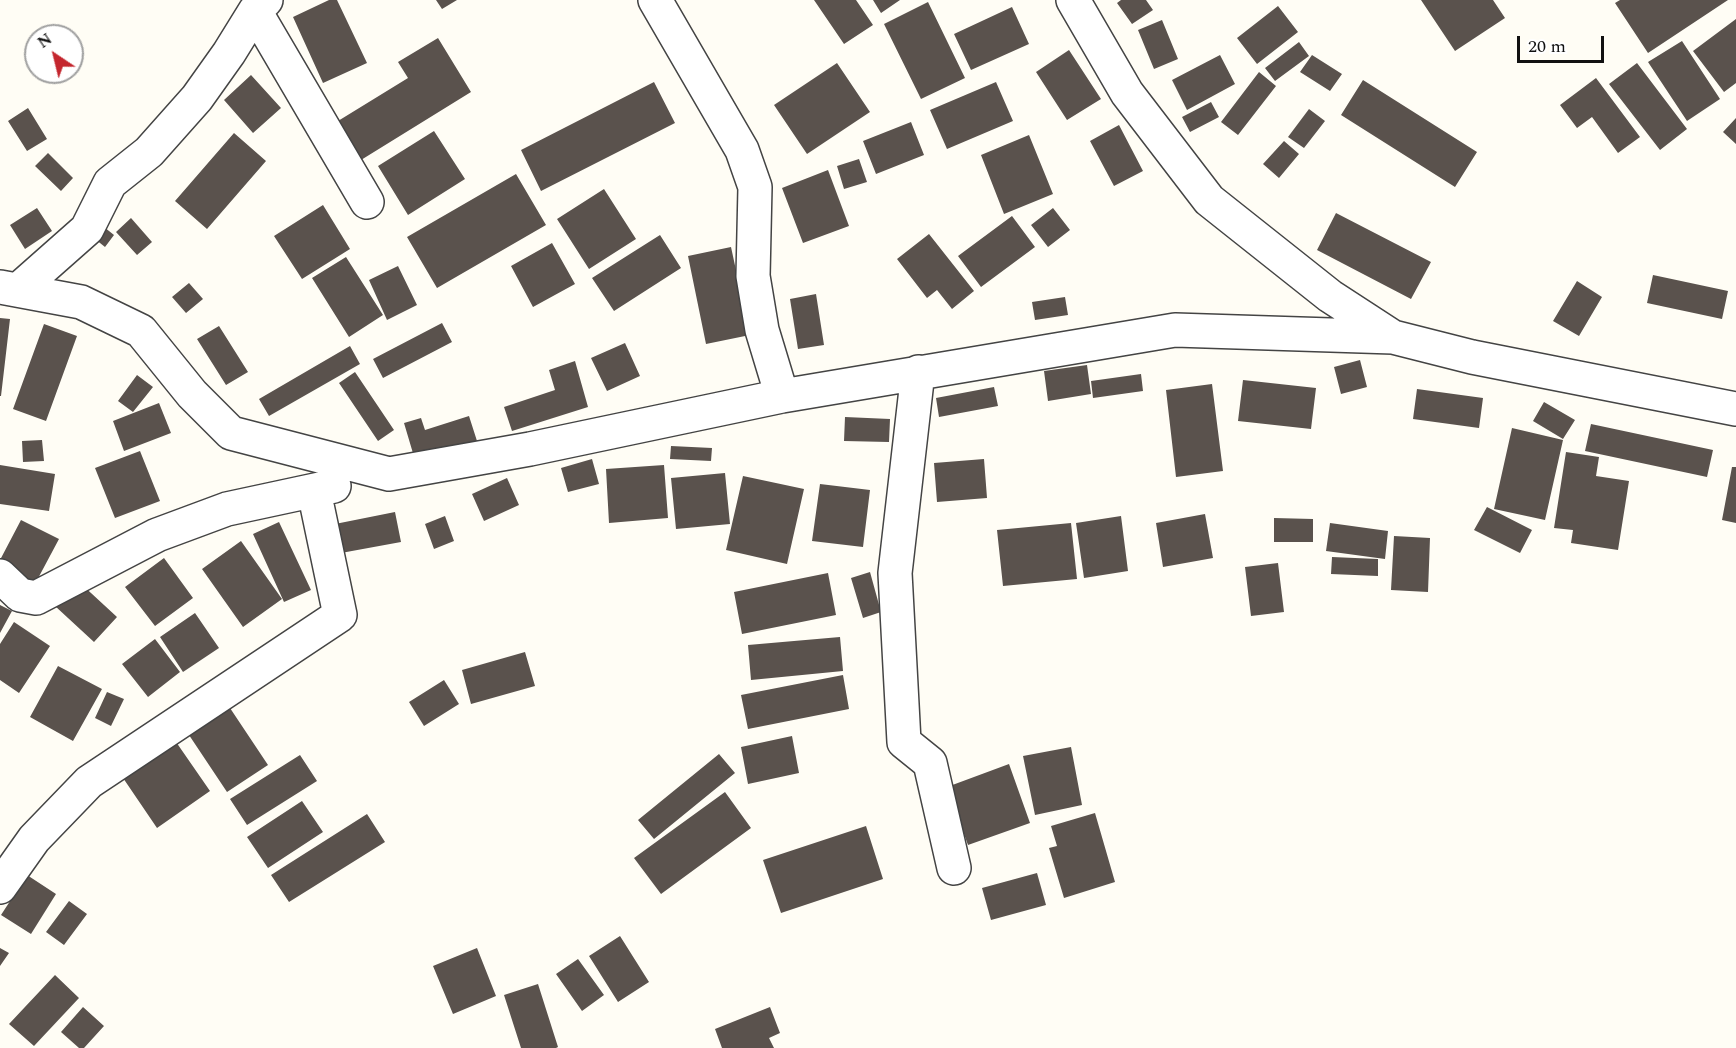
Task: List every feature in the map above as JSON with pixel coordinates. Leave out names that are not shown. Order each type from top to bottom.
[{"type":"street","points":[[655,0],[742,150],[755,187],[753,276],[762,330],[782,396]]},
{"type":"street","points":[[1073,0],[1127,93],[1209,200],[1330,296],[1393,337]]},
{"type":"street","points":[[9,289],[87,229],[110,183],[149,152],[197,98],[260,5],[367,201]]},
{"type":"street","points":[[9,289],[81,302],[141,331],[192,394],[231,433],[389,474]]},
{"type":"street","points":[[0,576],[20,595],[36,598],[157,535],[227,508],[389,474],[530,449],[782,396],[1175,330],[1393,337],[1472,357],[1736,409]]},
{"type":"street","points":[[918,372],[894,573],[904,742],[930,763],[954,868]]},
{"type":"street","points":[[0,887],[34,839],[89,782],[340,615],[314,490]]},
{"type":"building","points":[[329,0],[337,0],[367,63],[323,83],[293,17]]},
{"type":"building","points":[[436,0],[457,0],[442,9]]},
{"type":"building","points":[[814,0],[856,0],[873,25],[844,44]]},
{"type":"building","points":[[873,0],[900,0],[881,13]]},
{"type":"building","points":[[1121,0],[1146,0],[1153,10],[1132,24],[1117,3]]},
{"type":"building","points":[[1421,0],[1493,0],[1505,18],[1455,51]]},
{"type":"building","points":[[1620,0],[1728,0],[1648,53],[1615,3]]},
{"type":"building","points":[[928,2],[965,78],[921,99],[884,24]]},
{"type":"building","points":[[1278,6],[1298,32],[1257,64],[1237,38]]},
{"type":"building","points":[[1012,7],[1029,44],[971,70],[954,34]]},
{"type":"building","points":[[1736,19],[1736,83],[1724,92],[1693,51]]},
{"type":"building","points":[[1162,20],[1178,59],[1154,69],[1138,30]]},
{"type":"building","points":[[438,38],[471,92],[361,160],[338,121],[408,78],[398,62]]},
{"type":"building","points":[[1682,41],[1720,99],[1687,121],[1648,62]]},
{"type":"building","points":[[1299,42],[1309,56],[1275,81],[1265,68]]},
{"type":"building","points":[[1069,50],[1101,99],[1067,120],[1036,72]]},
{"type":"building","points":[[1220,55],[1235,84],[1187,110],[1172,80]]},
{"type":"building","points":[[1312,55],[1342,74],[1330,91],[1300,72]]},
{"type":"building","points":[[837,63],[870,112],[807,154],[774,105]]},
{"type":"building","points":[[1637,63],[1687,129],[1660,150],[1609,84]]},
{"type":"building","points":[[1259,72],[1276,86],[1238,135],[1221,122]]},
{"type":"building","points":[[251,75],[281,108],[253,133],[224,100]]},
{"type":"building","points":[[1596,78],[1640,137],[1618,153],[1592,117],[1577,128],[1560,105]]},
{"type":"building","points":[[1363,80],[1477,152],[1455,187],[1341,115]]},
{"type":"building","points":[[654,82],[675,123],[541,191],[521,150]]},
{"type":"building","points":[[996,82],[1013,121],[947,149],[930,110]]},
{"type":"building","points":[[1211,102],[1219,117],[1190,132],[1182,117]]},
{"type":"building","points":[[28,108],[47,139],[27,151],[8,121]]},
{"type":"building","points":[[1309,109],[1325,121],[1304,148],[1288,137]]},
{"type":"building","points":[[1736,118],[1736,144],[1723,132]]},
{"type":"building","points":[[911,122],[924,155],[876,174],[863,141]]},
{"type":"building","points":[[1119,125],[1143,171],[1114,186],[1090,141]]},
{"type":"building","points":[[434,131],[465,179],[408,215],[378,166]]},
{"type":"building","points":[[234,133],[266,161],[207,229],[175,201]]},
{"type":"building","points":[[1029,135],[1053,194],[1004,214],[981,155]]},
{"type":"building","points":[[1284,141],[1299,154],[1279,178],[1263,164]]},
{"type":"building","points":[[48,153],[73,178],[61,191],[35,166]]},
{"type":"building","points":[[859,159],[867,182],[844,189],[837,166]]},
{"type":"building","points":[[828,170],[849,226],[803,243],[782,188]]},
{"type":"building","points":[[516,174],[546,225],[437,288],[407,237]]},
{"type":"building","points":[[604,189],[636,239],[589,269],[557,219]]},
{"type":"building","points":[[323,205],[350,249],[302,279],[274,236]]},
{"type":"building","points":[[37,208],[52,231],[25,249],[10,225]]},
{"type":"building","points":[[1053,208],[1070,230],[1048,247],[1031,225]]},
{"type":"building","points":[[1336,213],[1431,262],[1411,299],[1317,250]]},
{"type":"building","points":[[1012,216],[1035,247],[981,287],[958,256]]},
{"type":"building","points":[[131,218],[152,242],[137,255],[116,232]]},
{"type":"building","points":[[104,227],[114,235],[105,247],[95,239]]},
{"type":"building","points":[[929,234],[974,291],[952,309],[937,290],[927,298],[897,259]]},
{"type":"building","points":[[660,235],[681,268],[614,311],[592,278]]},
{"type":"building","points":[[552,243],[575,284],[533,307],[511,266]]},
{"type":"building","points":[[731,247],[750,335],[706,344],[688,256]]},
{"type":"building","points":[[346,257],[383,315],[349,337],[312,278]]},
{"type":"building","points":[[398,266],[417,305],[387,320],[369,280]]},
{"type":"building","points":[[1653,275],[1728,291],[1722,319],[1647,303]]},
{"type":"building","points":[[1577,281],[1602,297],[1579,336],[1553,321]]},
{"type":"building","points":[[189,283],[203,299],[186,313],[172,297]]},
{"type":"building","points":[[816,294],[824,345],[798,349],[790,299]]},
{"type":"building","points":[[1065,297],[1068,315],[1035,320],[1032,302]]},
{"type":"building","points":[[0,318],[10,319],[1,396],[0,396]]},
{"type":"building","points":[[442,323],[452,342],[383,378],[373,359]]},
{"type":"building","points":[[44,324],[77,336],[46,421],[13,409]]},
{"type":"building","points":[[219,326],[248,372],[226,385],[197,339]]},
{"type":"building","points":[[625,343],[640,376],[607,391],[591,358]]},
{"type":"building","points":[[350,346],[360,364],[269,416],[259,399]]},
{"type":"building","points":[[1360,360],[1367,387],[1341,394],[1334,367]]},
{"type":"building","points":[[575,361],[588,407],[512,431],[504,407],[555,390],[549,370]]},
{"type":"building","points":[[1087,365],[1091,394],[1048,401],[1044,371]]},
{"type":"building","points":[[355,372],[394,430],[378,441],[339,383]]},
{"type":"building","points":[[1141,374],[1143,391],[1093,398],[1091,381]]},
{"type":"building","points":[[137,375],[153,387],[133,412],[118,401]]},
{"type":"building","points":[[1243,380],[1316,388],[1311,429],[1238,421]]},
{"type":"building","points":[[1212,384],[1223,471],[1176,477],[1166,390]]},
{"type":"building","points":[[994,387],[998,406],[939,417],[936,398]]},
{"type":"building","points":[[1417,389],[1483,398],[1479,428],[1413,419]]},
{"type":"building","points":[[1544,402],[1575,420],[1563,439],[1533,421]]},
{"type":"building","points":[[159,403],[171,433],[124,451],[113,421]]},
{"type":"building","points":[[469,416],[477,441],[415,460],[404,423],[421,418],[425,430]]},
{"type":"building","points":[[845,417],[890,419],[889,442],[844,441]]},
{"type":"building","points":[[1591,424],[1713,450],[1707,477],[1585,451]]},
{"type":"building","points":[[1512,428],[1563,440],[1545,520],[1494,509]]},
{"type":"building","points":[[42,440],[44,461],[23,462],[22,441]]},
{"type":"building","points":[[671,446],[712,448],[711,461],[670,459]]},
{"type":"building","points":[[140,451],[160,501],[115,518],[95,468]]},
{"type":"building","points":[[1566,452],[1599,457],[1596,476],[1629,481],[1618,550],[1571,543],[1573,530],[1554,528]]},
{"type":"building","points":[[592,459],[599,484],[568,492],[561,468]]},
{"type":"building","points":[[984,459],[987,498],[937,502],[934,463]]},
{"type":"building","points":[[0,465],[55,474],[49,511],[0,504]]},
{"type":"building","points":[[664,465],[668,518],[609,523],[606,469]]},
{"type":"building","points":[[1732,467],[1736,467],[1736,523],[1722,520]]},
{"type":"building","points":[[725,473],[730,524],[676,529],[671,478]]},
{"type":"building","points":[[743,476],[804,489],[787,564],[726,550]]},
{"type":"building","points":[[507,478],[519,505],[484,521],[472,494]]},
{"type":"building","points":[[820,484],[870,490],[863,547],[812,541]]},
{"type":"building","points":[[1487,507],[1532,530],[1520,553],[1474,530]]},
{"type":"building","points":[[395,512],[401,542],[341,553],[335,524]]},
{"type":"building","points":[[1205,514],[1213,558],[1163,567],[1156,523]]},
{"type":"building","points":[[445,516],[454,541],[434,549],[425,524]]},
{"type":"building","points":[[1121,516],[1128,571],[1084,578],[1076,523]]},
{"type":"building","points":[[1274,518],[1313,519],[1313,542],[1274,542]]},
{"type":"building","points":[[21,520],[59,539],[35,584],[0,565],[0,560]]},
{"type":"building","points":[[279,522],[311,590],[284,602],[253,534]]},
{"type":"building","points":[[1071,523],[1077,579],[1003,586],[997,530]]},
{"type":"building","points":[[1330,523],[1388,531],[1385,559],[1326,551]]},
{"type":"building","points":[[1394,536],[1430,538],[1428,592],[1391,590]]},
{"type":"building","points":[[241,541],[282,599],[243,627],[202,569]]},
{"type":"building","points":[[1332,557],[1378,559],[1378,576],[1331,574]]},
{"type":"building","points":[[164,558],[193,598],[155,626],[125,587]]},
{"type":"building","points":[[1278,563],[1284,612],[1251,616],[1245,567]]},
{"type":"building","points":[[870,572],[881,612],[863,618],[851,578]]},
{"type":"building","points":[[828,573],[836,615],[742,634],[734,592]]},
{"type":"building","points":[[78,581],[117,617],[94,642],[55,606]]},
{"type":"building","points":[[0,605],[12,611],[0,633]]},
{"type":"building","points":[[195,613],[219,648],[183,672],[160,637]]},
{"type":"building","points":[[14,622],[50,646],[19,693],[0,680],[0,644]]},
{"type":"building","points":[[840,637],[843,671],[751,680],[748,645]]},
{"type":"building","points":[[155,639],[180,672],[148,697],[122,664]]},
{"type":"building","points":[[525,652],[535,686],[471,704],[462,670]]},
{"type":"building","points":[[58,666],[102,689],[73,741],[30,717]]},
{"type":"building","points":[[843,675],[849,709],[748,729],[741,695]]},
{"type":"building","points":[[444,680],[459,704],[424,726],[409,702]]},
{"type":"building","points":[[107,692],[124,699],[111,726],[95,718]]},
{"type":"building","points":[[228,705],[268,765],[227,792],[187,732]]},
{"type":"building","points":[[792,736],[799,773],[748,784],[741,747]]},
{"type":"building","points":[[174,739],[210,791],[157,828],[121,775]]},
{"type":"building","points":[[1071,747],[1082,805],[1035,815],[1023,756]]},
{"type":"building","points":[[719,754],[735,773],[654,839],[638,820]]},
{"type":"building","points":[[300,755],[317,781],[247,825],[230,799]]},
{"type":"building","points":[[1009,764],[1030,823],[968,845],[947,787]]},
{"type":"building","points":[[725,792],[751,828],[661,894],[634,858]]},
{"type":"building","points":[[302,801],[323,832],[268,868],[247,837]]},
{"type":"building","points":[[1095,813],[1115,882],[1064,898],[1049,848],[1057,846],[1051,826]]},
{"type":"building","points":[[367,814],[385,842],[289,902],[271,875]]},
{"type":"building","points":[[866,826],[883,879],[781,913],[763,860]]},
{"type":"building","points":[[1037,873],[1046,905],[991,920],[982,888]]},
{"type":"building","points":[[27,875],[56,894],[31,934],[1,915]]},
{"type":"building","points":[[69,901],[87,914],[64,945],[46,932]]},
{"type":"building","points":[[620,936],[649,982],[618,1002],[589,956]]},
{"type":"building","points":[[0,948],[9,953],[0,966]]},
{"type":"building","points":[[477,948],[496,996],[453,1014],[433,966]]},
{"type":"building","points":[[578,959],[604,995],[582,1011],[556,974]]},
{"type":"building","points":[[55,975],[79,998],[34,1046],[9,1024]]},
{"type":"building","points":[[538,984],[558,1047],[556,1048],[521,1048],[504,995]]},
{"type":"building","points":[[83,1007],[104,1026],[84,1048],[79,1048],[61,1032]]},
{"type":"building","points":[[770,1007],[780,1033],[769,1038],[774,1048],[722,1048],[715,1029]]}]
